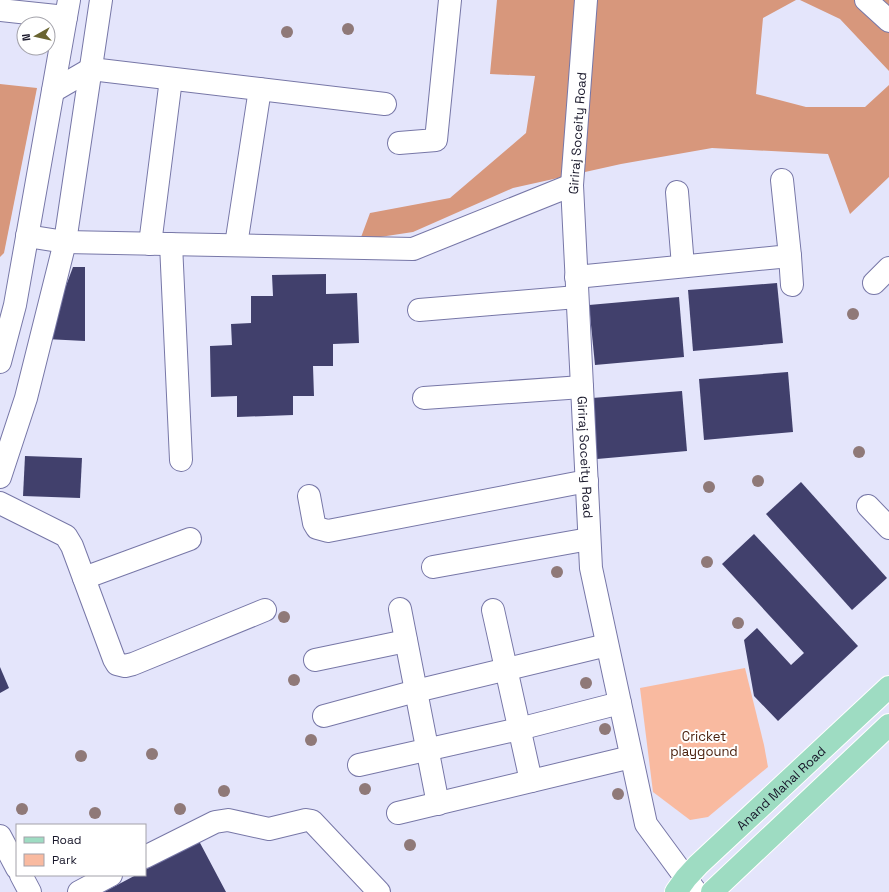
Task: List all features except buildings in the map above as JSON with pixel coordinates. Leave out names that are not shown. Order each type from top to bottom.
[{"type":"main road","name":"Anand Mahal Road","points":[[686,887],[889,687]]},
{"type":"main road","points":[[712,892],[889,725]]},
{"type":"street","points":[[0,476],[26,398],[65,242],[101,0]]},
{"type":"street","points":[[399,143],[436,140],[450,0]]},
{"type":"street","name":"Giriraj Soceity Road","points":[[586,0],[572,185],[591,568],[646,824],[686,887]]},
{"type":"street","points":[[866,0],[889,21]]},
{"type":"street","points":[[0,10],[67,9],[27,236],[7,304],[0,362]]},
{"type":"street","points":[[53,91],[91,69],[385,104]]},
{"type":"street","points":[[171,79],[161,244],[181,460]]},
{"type":"street","points":[[236,245],[260,89]]},
{"type":"street","points":[[782,180],[792,285]]},
{"type":"street","points":[[27,236],[65,242],[413,249],[572,185]]},
{"type":"street","points":[[678,192],[683,266]]},
{"type":"street","points":[[419,310],[577,287],[683,266],[790,256]]},
{"type":"street","points":[[7,304],[48,310]]},
{"type":"street","points":[[424,398],[582,387]]},
{"type":"street","points":[[309,496],[314,524],[321,530],[328,530],[587,481]]},
{"type":"street","points":[[0,503],[66,536],[72,546],[117,664],[125,666],[133,664],[265,610]]},
{"type":"street","points":[[868,506],[889,528]]},
{"type":"street","points":[[84,578],[190,539]]},
{"type":"street","points":[[432,567],[589,539]]},
{"type":"street","points":[[400,609],[438,804]]},
{"type":"street","points":[[493,610],[531,781]]},
{"type":"street","points":[[315,660],[406,641]]},
{"type":"street","points":[[324,716],[416,691],[607,644]]},
{"type":"street","points":[[359,764],[519,729],[620,703]]},
{"type":"street","points":[[398,813],[631,757]]},
{"type":"street","points":[[146,856],[215,822],[228,820],[269,829],[306,820],[312,821],[379,892]]},
{"type":"street","points":[[0,836],[16,866]]},
{"type":"street","points":[[22,876],[30,892]]},
{"type":"street","points":[[79,892],[109,876]]},
{"type":"green space","name":"Cricket playgound","points":[[745,668],[768,767],[708,817],[690,820],[653,792],[640,688]]},
{"type":"shaded area","points":[[497,0],[796,0],[763,18],[756,94],[806,107],[865,107],[889,85],[889,177],[850,214],[828,154],[712,148],[621,164],[513,188],[413,232],[360,240],[370,213],[450,198],[526,133],[535,76],[490,74]]},
{"type":"shaded area","points":[[800,0],[889,0],[889,71],[840,19]]},
{"type":"shaded area","points":[[0,84],[37,88],[4,253],[0,257]]}]
